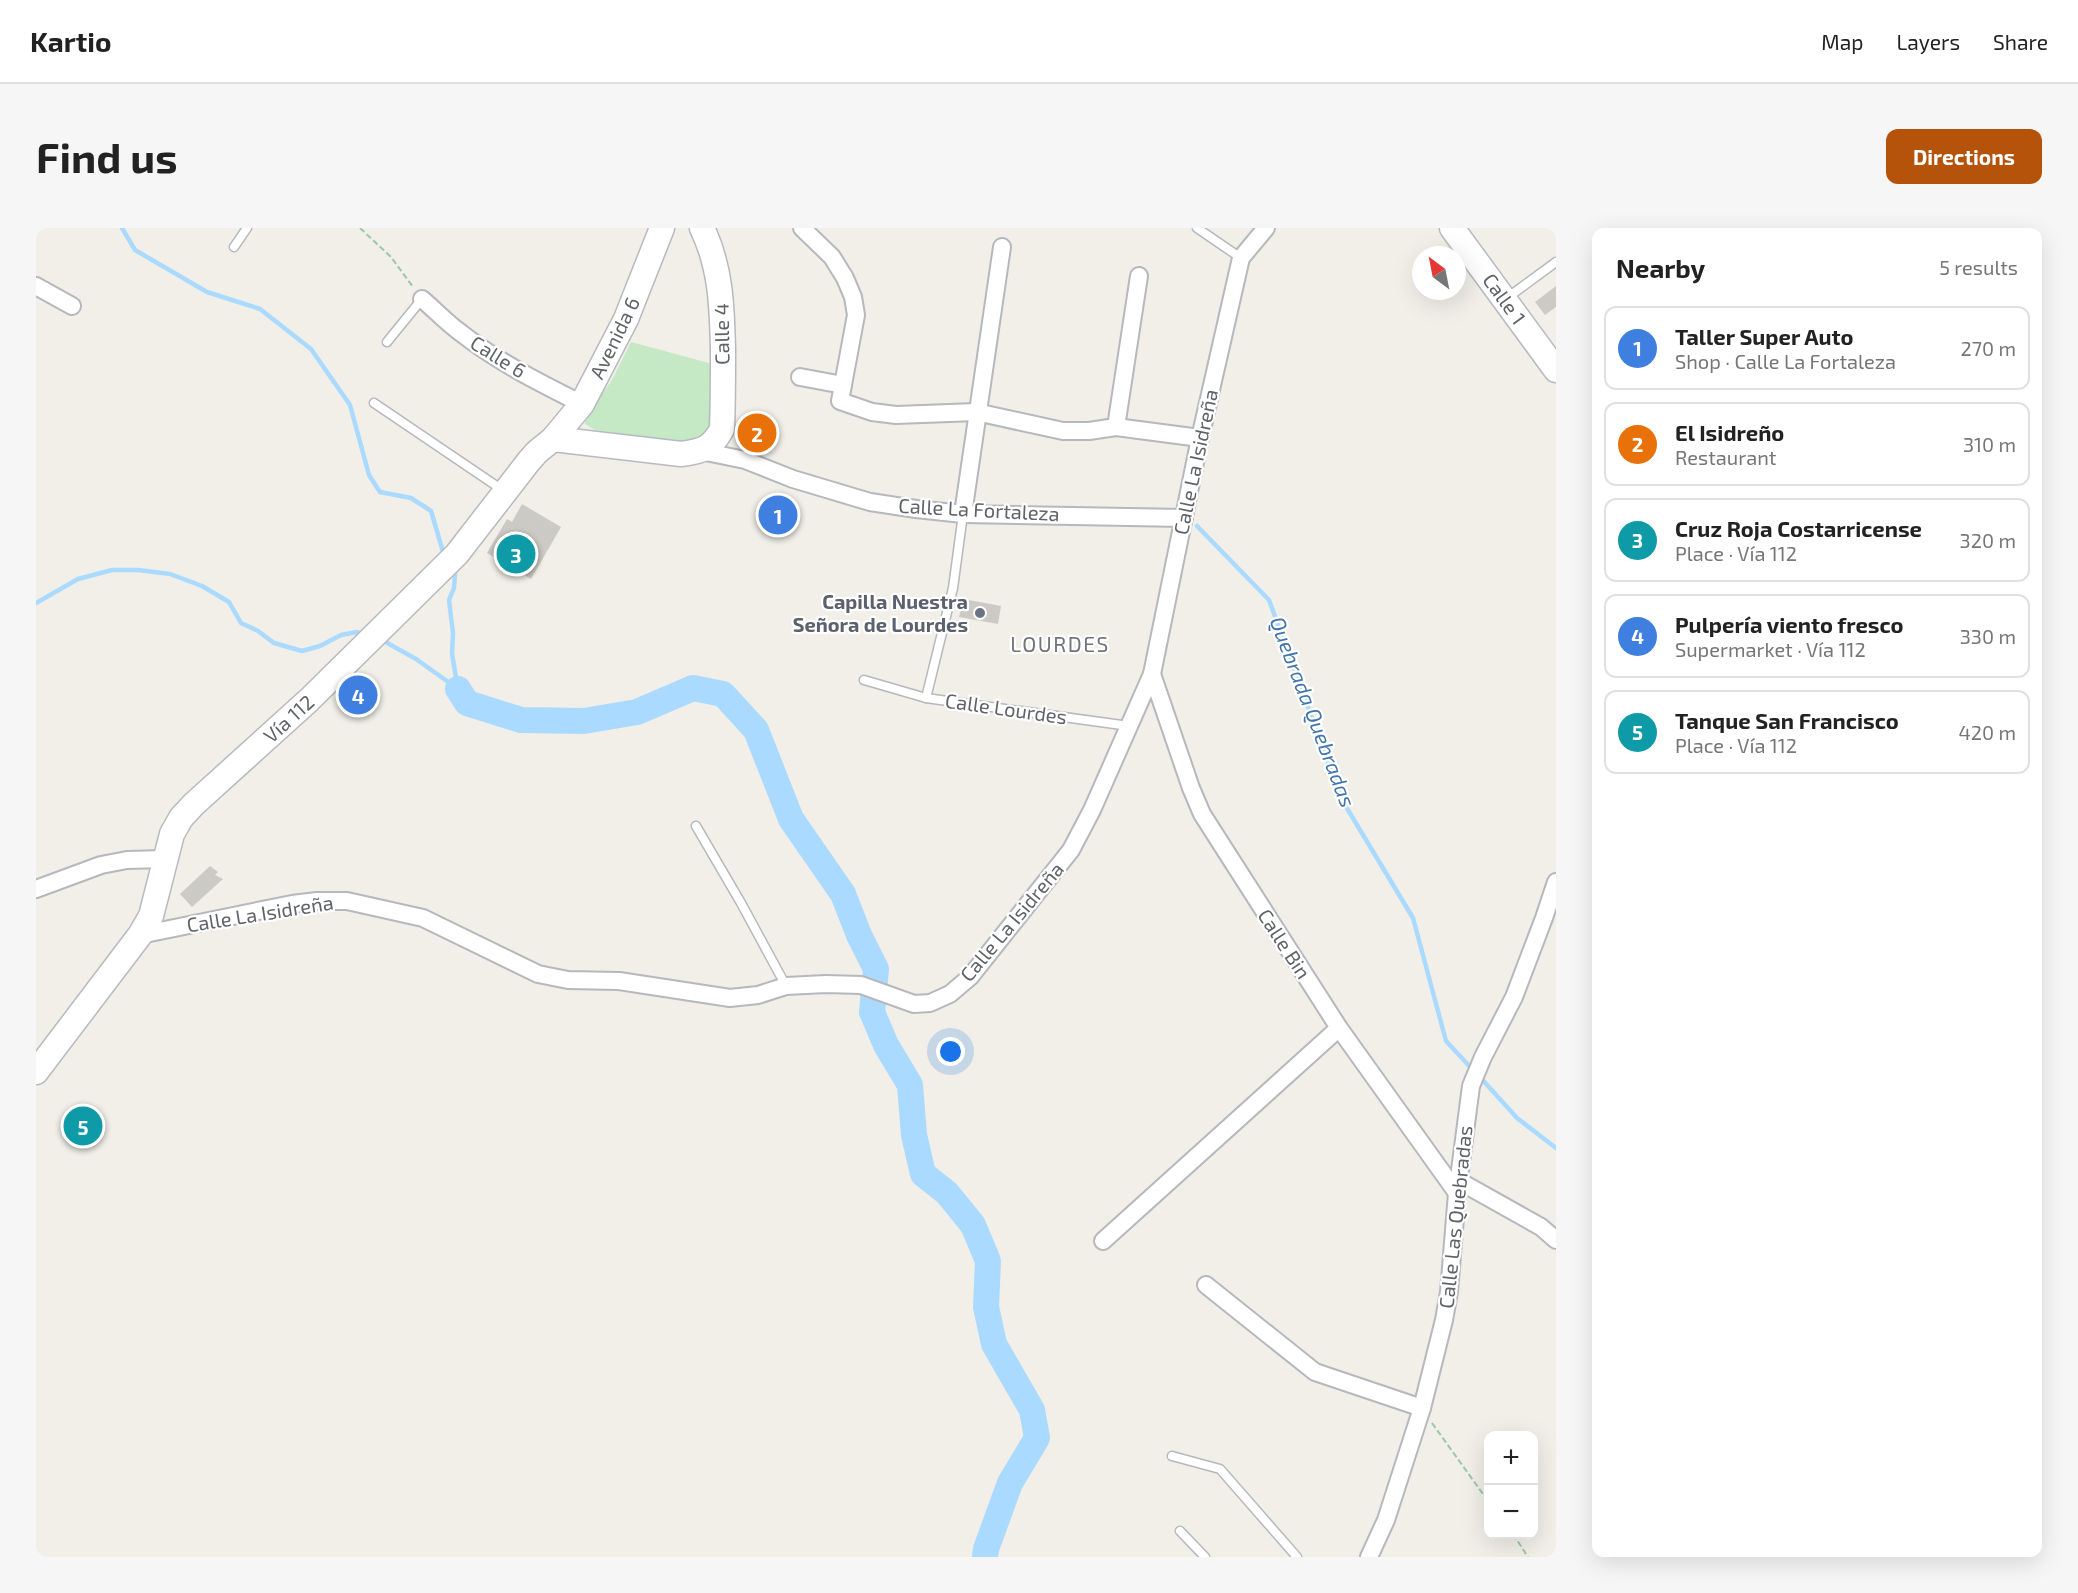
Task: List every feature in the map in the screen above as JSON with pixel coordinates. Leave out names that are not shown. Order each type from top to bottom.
[{"type":"main road","name":"Avenida 6","points":[[553,439],[582,404],[626,319],[662,228]]},
{"type":"main road","name":"Calle 4","points":[[702,228],[710,245],[719,277],[722,305],[713,441]]},
{"type":"main road","name":"Calle 1","points":[[1452,228],[1556,369]]},
{"type":"main road","points":[[582,404],[577,426],[585,437],[595,444]]},
{"type":"main road","points":[[553,439],[681,454],[713,441]]},
{"type":"main road","name":"Vía 112","points":[[36,1072],[140,935],[151,916],[172,834],[181,818],[309,700],[449,562],[537,452],[553,439]]},
{"type":"street","points":[[802,228],[832,257],[853,297],[856,315],[840,401],[872,412],[896,415],[976,412],[1063,431],[1089,431],[1116,427],[1200,438]]},
{"type":"street","name":"Calle La Isidreña","points":[[140,935],[292,904],[347,901],[423,918],[538,974],[568,980],[619,981],[730,998],[758,995],[786,986],[826,984],[861,985],[914,1004],[930,1003],[950,994],[970,977],[1071,850],[1092,810],[1152,674],[1200,438],[1241,258],[1266,228]]},
{"type":"street","points":[[963,514],[976,412],[1002,247]]},
{"type":"street","points":[[1116,427],[1139,276]]},
{"type":"street","points":[[36,286],[72,306]]},
{"type":"street","name":"Calle 6","points":[[422,299],[460,332],[492,355],[582,404]]},
{"type":"street","points":[[800,377],[843,386]]},
{"type":"street","name":"Calle La Fortaleza","points":[[713,441],[745,460],[870,502],[963,514],[1184,518]]},
{"type":"street","points":[[713,441],[730,444],[745,460]]},
{"type":"street","name":"Calle Bin","points":[[1152,674],[1202,814],[1339,1028],[1458,1187]]},
{"type":"street","points":[[36,889],[101,865],[127,860],[165,859]]},
{"type":"street","name":"Calle Las Quebradas","points":[[1369,1557],[1386,1520],[1422,1408],[1442,1329],[1449,1292],[1458,1187],[1471,1086],[1550,921],[1556,882]]},
{"type":"street","points":[[1103,1241],[1339,1028]]},
{"type":"street","points":[[1458,1187],[1541,1227],[1556,1240]]},
{"type":"street","points":[[1206,1285],[1315,1372],[1422,1408]]},
{"type":"lane","points":[[234,247],[247,228]]},
{"type":"lane","points":[[1197,228],[1241,258]]},
{"type":"lane","points":[[1504,300],[1556,262]]},
{"type":"lane","points":[[387,342],[422,299]]},
{"type":"lane","points":[[374,403],[504,492]]},
{"type":"lane","name":"Calle Lourdes","points":[[963,514],[953,588],[926,698],[1130,726]]},
{"type":"lane","points":[[864,680],[926,698]]},
{"type":"lane","points":[[696,826],[786,986]]},
{"type":"lane","points":[[1172,1456],[1220,1469],[1297,1557]]},
{"type":"lane","points":[[1180,1531],[1205,1557]]},
{"type":"path","points":[[360,228],[391,257],[422,299]]},
{"type":"path","points":[[1422,1408],[1484,1495]]},
{"type":"path","points":[[1516,1539],[1528,1557]]},
{"type":"green space","points":[[631,342],[709,363],[714,391],[714,410],[713,420],[706,437],[683,443],[595,430],[585,424],[585,418],[612,380]]},
{"type":"building","points":[[1556,286],[1556,307],[1545,315],[1535,302]]},
{"type":"building","points":[[522,504],[561,527],[531,579],[487,553],[507,519],[512,522]]},
{"type":"building","name":"Capilla Nuestra Señora de Lourdes","points":[[963,599],[1001,606],[998,624],[959,617],[961,609],[956,608],[957,602],[963,603]]},
{"type":"building","points":[[210,866],[218,872],[215,875],[223,879],[192,907],[180,894]]},
{"type":"building","points":[[83,1112],[93,1115],[96,1125],[93,1135],[83,1138],[73,1135],[70,1125],[73,1115]]},
{"type":"waterway","points":[[122,228],[135,250],[207,292],[260,309],[311,349],[350,405],[369,475],[380,492],[411,498],[431,511],[444,555]]},
{"type":"waterway","name":"Quebrada Quebradas","points":[[1197,526],[1269,600],[1342,800],[1413,918],[1446,1041],[1473,1070]]},
{"type":"waterway","points":[[36,603],[78,579],[112,570],[138,570],[170,574],[202,586],[229,602],[241,623],[258,631],[274,643],[302,651],[320,646],[341,635],[357,632],[365,635]]},
{"type":"waterway","points":[[452,571],[455,575],[454,588],[449,600],[453,633],[452,654],[458,689]]},
{"type":"waterway","points":[[382,640],[416,659],[458,689]]},
{"type":"waterway","points":[[458,689],[467,703],[521,720],[584,721],[637,712],[693,688],[723,694],[756,730],[791,819],[843,894],[859,935],[876,969],[872,1012],[886,1045],[910,1085],[914,1135],[923,1174],[947,1193],[973,1225],[988,1261],[986,1307],[994,1344],[1032,1410],[1037,1438],[1010,1483],[985,1557]]},
{"type":"waterway","name":"Quebrada Quebradas","points":[[1479,1076],[1517,1118],[1556,1148]]},
{"type":"place","name":"El Isidreño","points":[[757,433]]},
{"type":"place","name":"Taller Super Auto","points":[[778,515]]},
{"type":"place","name":"Cruz Roja Costarricense","points":[[516,554]]},
{"type":"place","name":"Capilla Nuestra Señora de Lourdes","points":[[980,613]]},
{"type":"place","name":"Pulpería viento fresco","points":[[358,695]]},
{"type":"place","name":"Tanque San Francisco","points":[[83,1126]]},
{"type":"district","name":"LOURDES","points":[[1060,645]]}]
